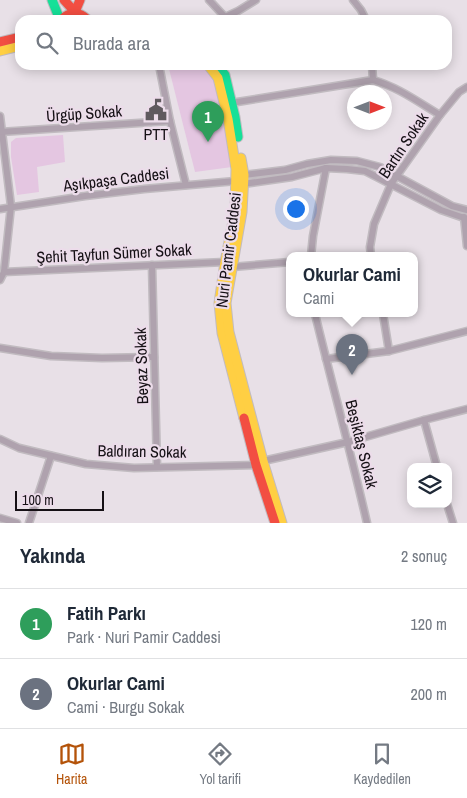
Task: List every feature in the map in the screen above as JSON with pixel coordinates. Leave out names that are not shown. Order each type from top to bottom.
[{"type":"main road","points":[[52,0],[59,15]]},
{"type":"main road","points":[[64,0],[75,12]]},
{"type":"main road","points":[[75,12],[80,0]]},
{"type":"main road","points":[[65,15],[75,12],[85,15]]},
{"type":"main road","points":[[0,42],[15,38]]},
{"type":"main road","points":[[0,51],[15,47]]},
{"type":"main road","name":"Nuri Pamir Caddesi","points":[[212,70],[218,78],[228,119],[236,169],[241,180]]},
{"type":"main road","name":"Nuri Pamir Caddesi","points":[[221,70],[225,75],[235,117],[242,212],[228,264],[226,303],[228,332],[275,523]]},
{"type":"main road","name":"Nuri Pamir Caddesi","points":[[260,463],[282,523]]},
{"type":"street","points":[[209,0],[220,15]]},
{"type":"street","points":[[229,15],[256,0]]},
{"type":"street","points":[[353,0],[364,15]]},
{"type":"street","points":[[160,70],[186,185]]},
{"type":"street","points":[[372,70],[373,80]]},
{"type":"street","points":[[232,102],[373,80],[403,92],[440,116]]},
{"type":"street","name":"Bartın Sokak","points":[[371,252],[374,224],[391,184],[440,116],[460,92],[467,87]]},
{"type":"street","points":[[0,116],[11,206],[4,272],[0,280]]},
{"type":"street","name":"Ürgüp Sokak","points":[[1,132],[170,121]]},
{"type":"street","name":"Aşıkpaşa Caddesi","points":[[241,180],[307,164],[331,160],[357,160],[380,167],[452,206],[467,210]]},
{"type":"street","points":[[311,252],[326,168]]},
{"type":"street","name":"Aşıkpaşa Caddesi","points":[[0,209],[144,188],[292,177],[326,168],[365,171],[441,210],[465,218]]},
{"type":"street","points":[[465,218],[467,246]]},
{"type":"street","name":"Şehit Tayfun Sümer Sokak","points":[[4,272],[152,265],[286,262]]},
{"type":"street","name":"Beyaz Sokak","points":[[152,265],[157,467]]},
{"type":"street","name":"Beşiktaş Sokak","points":[[316,317],[367,523]]},
{"type":"street","points":[[383,317],[389,351]]},
{"type":"street","points":[[326,360],[389,351],[467,331]]},
{"type":"street","points":[[0,348],[51,356],[102,358],[154,357]]},
{"type":"street","name":"Baldıran Sokak","points":[[0,439],[19,448],[86,464],[134,468],[260,463],[467,410]]},
{"type":"street","points":[[424,420],[436,463]]},
{"type":"street","points":[[29,523],[51,456]]},
{"type":"street","points":[[448,508],[453,523]]},
{"type":"street","points":[[0,518],[17,523]]},
{"type":"shaded area","points":[[169,70],[207,70],[217,89],[225,118],[232,167],[195,172]]},
{"type":"shaded area","points":[[63,135],[65,162],[37,167],[39,192],[17,195],[11,157],[11,142],[16,138]]},
{"type":"traffic: fast","points":[[52,0],[58,15]]},
{"type":"traffic: fast","points":[[221,70],[225,75],[238,137]]},
{"type":"traffic: slow","points":[[0,51],[15,47]]},
{"type":"traffic: slow","points":[[212,70],[218,78],[228,119],[236,169],[235,211],[219,303],[222,333],[244,418]]},
{"type":"traffic: slow","points":[[241,158],[244,175],[242,212],[226,303],[229,332],[263,461],[282,523]]},
{"type":"traffic: jam","points":[[64,0],[75,12],[80,0]]},
{"type":"traffic: jam","points":[[68,15],[75,13],[81,15]]},
{"type":"traffic: jam","points":[[0,42],[15,38]]},
{"type":"traffic: jam","points":[[244,418],[256,465],[275,523]]},
{"type":"place","name":"PTT","points":[[156,110]]},
{"type":"place","name":"Fatih Parkı","points":[[208,142]]},
{"type":"place","name":"Okurlar Cami","points":[[352,375]]}]
